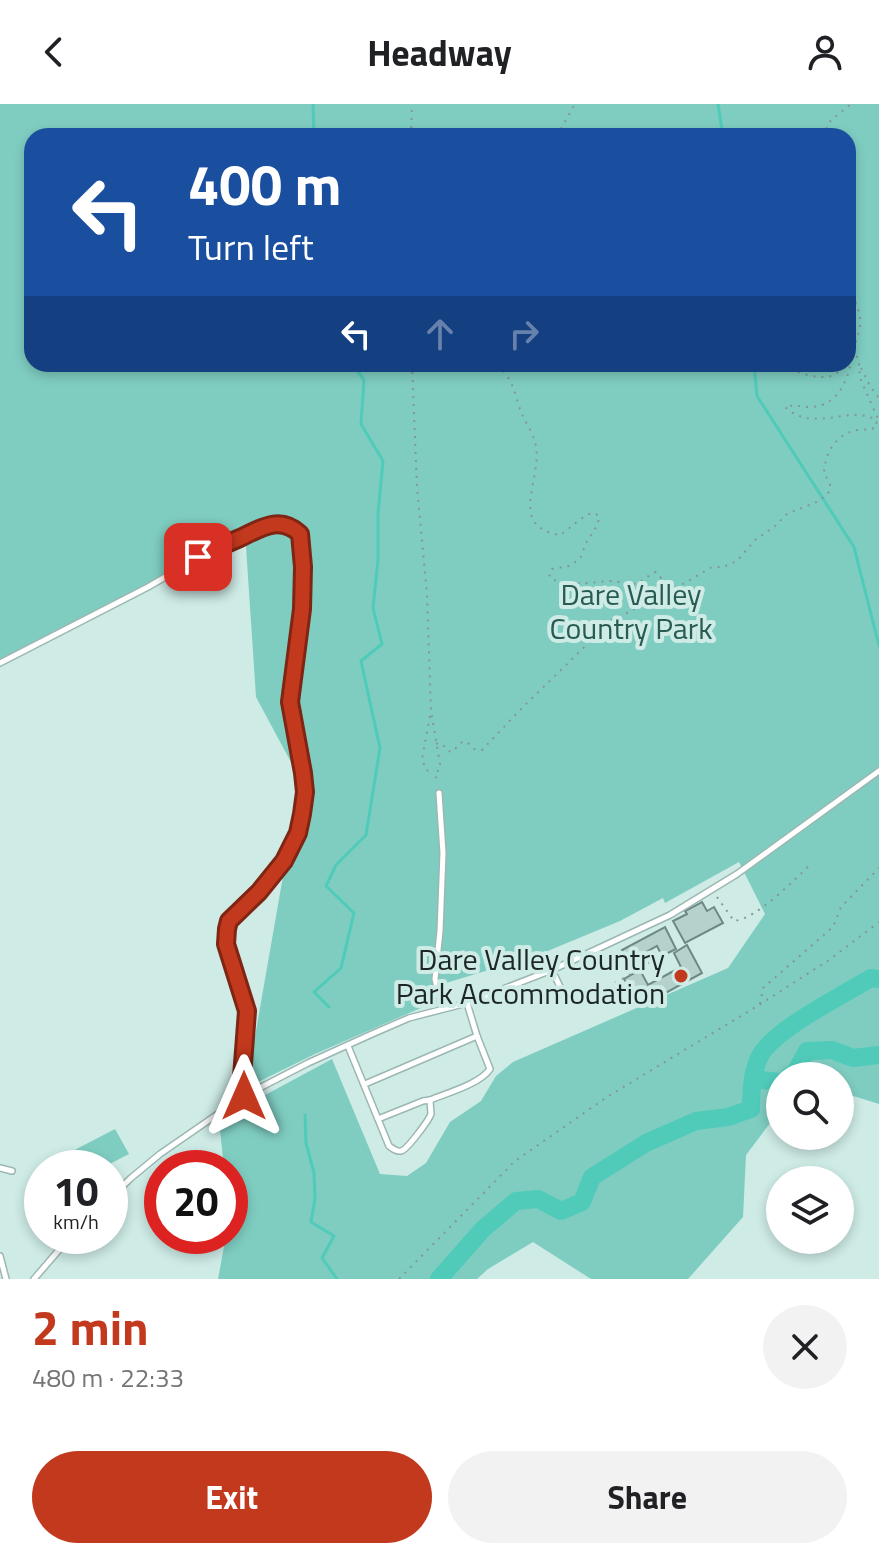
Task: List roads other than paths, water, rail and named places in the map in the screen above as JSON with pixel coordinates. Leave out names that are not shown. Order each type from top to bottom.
[{"type":"lane","points":[[0,663],[262,526],[278,524],[292,527],[300,534],[302,609],[290,702],[303,773],[305,792],[302,814],[298,833],[284,861],[259,892],[229,921],[227,929],[226,944],[247,1011],[242,1077],[244,1096]]},
{"type":"lane","points":[[128,1181],[160,1154],[244,1096],[308,1063],[409,1018],[467,1003],[552,970],[670,915],[774,848],[879,771]]},
{"type":"lane","points":[[439,793],[443,853],[435,979],[442,1009]]},
{"type":"lane","points":[[552,970],[563,993]]},
{"type":"lane","points":[[378,1119],[477,1081],[487,1074],[490,1069],[467,1003]]},
{"type":"lane","points":[[365,1084],[477,1036]]},
{"type":"lane","points":[[348,1046],[389,1146],[402,1151],[410,1143],[431,1115],[430,1100]]},
{"type":"lane","points":[[0,1168],[12,1171]]},
{"type":"lane","points":[[34,1279],[56,1254]]},
{"type":"lane","points":[[0,1256],[6,1279]]},
{"type":"waterway","points":[[313,104],[314,128]]},
{"type":"waterway","points":[[718,104],[722,128]]},
{"type":"waterway","points":[[329,1007],[314,992],[341,968],[354,913],[326,886],[336,865],[366,835],[380,748],[361,661],[382,644],[373,608],[383,461],[361,424],[364,380],[358,372]]},
{"type":"waterway","points":[[755,372],[757,396],[854,547],[879,646]]},
{"type":"waterway","points":[[439,1279],[483,1229],[516,1201],[538,1199],[561,1211],[582,1202],[592,1177],[646,1143],[696,1121],[728,1117],[751,1109],[756,1067],[769,1044],[795,1023],[828,1003],[871,978],[879,979]]},
{"type":"waterway","points":[[801,1062],[807,1051],[832,1050],[853,1058],[879,1055]]},
{"type":"waterway","points":[[753,1079],[766,1080]]},
{"type":"waterway","points":[[305,1115],[306,1143],[314,1173],[315,1199],[311,1222],[334,1236],[322,1258],[337,1279]]},
{"type":"place","name":"Dare Valley Country Park Accommodation","points":[[681,976]]},
{"type":"park label","name":"Dare Valley Country Park","points":[[631,611]]}]
